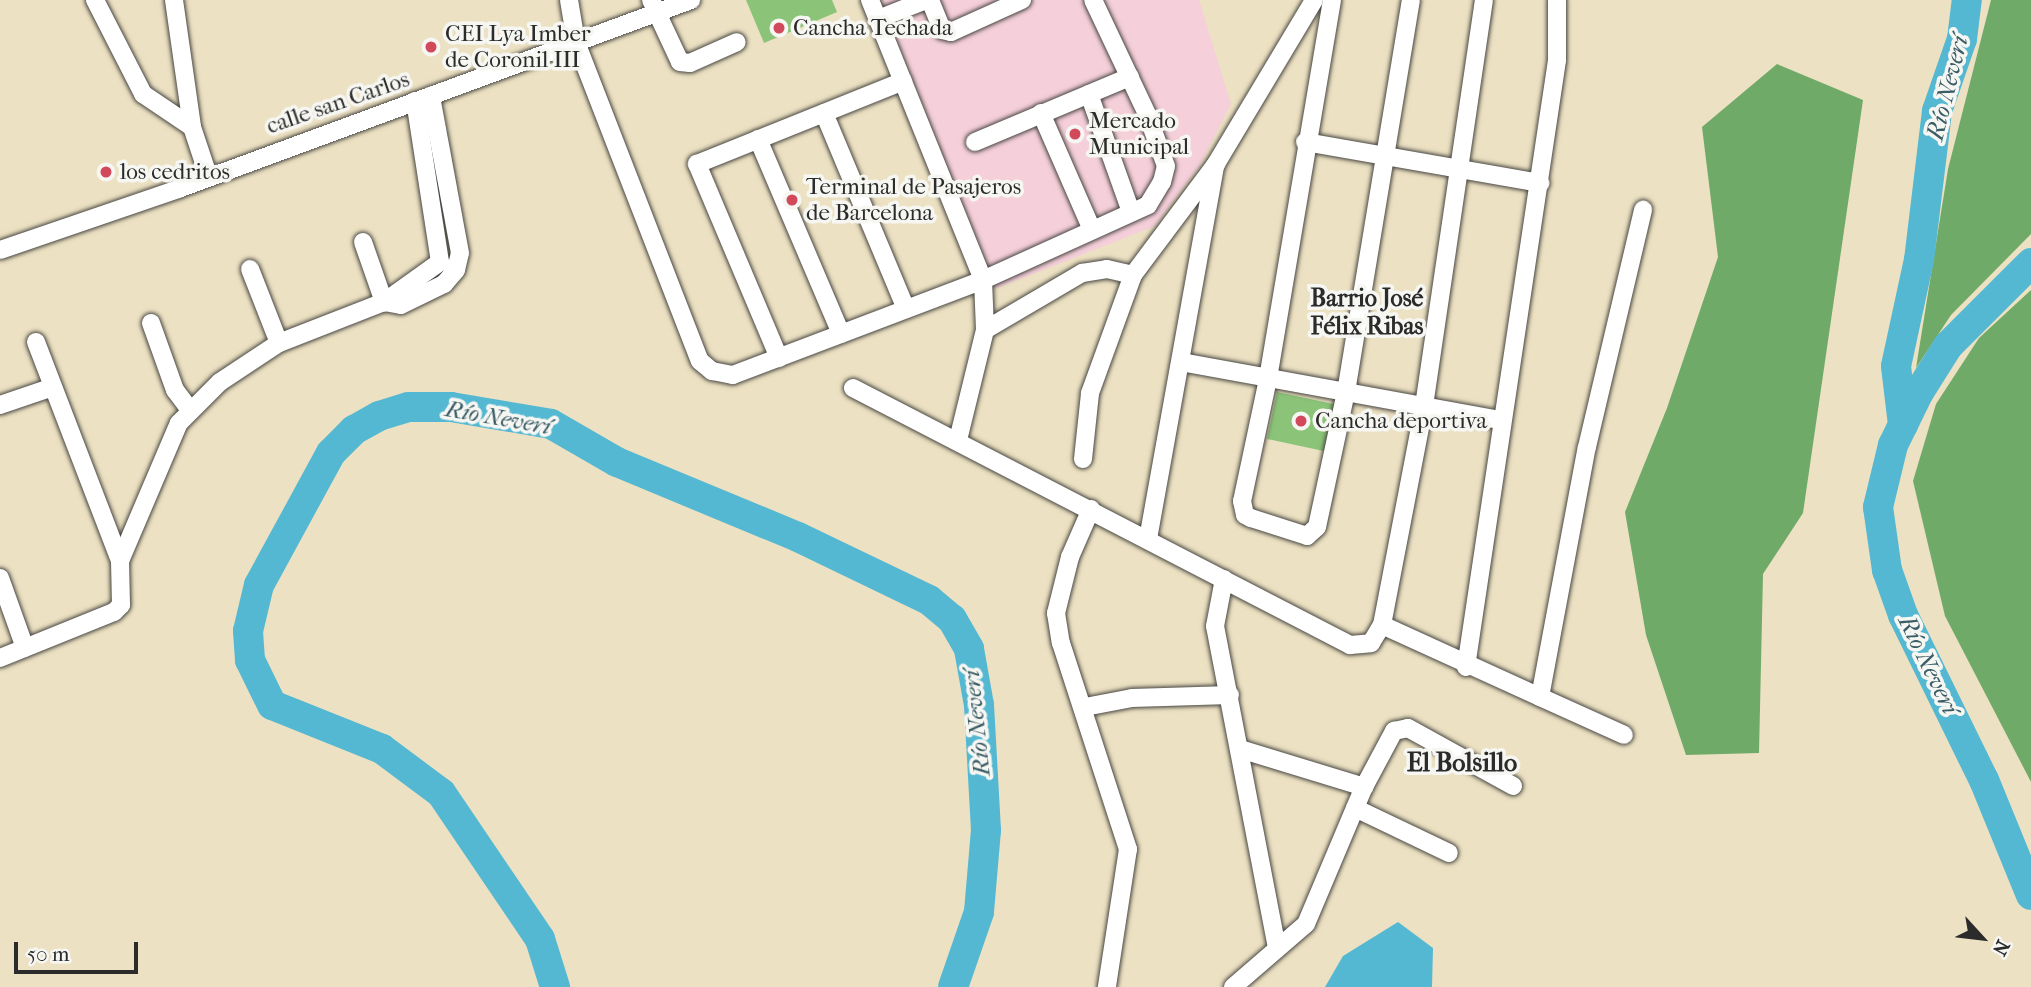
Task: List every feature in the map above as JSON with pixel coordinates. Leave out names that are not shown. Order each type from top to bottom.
[{"type":"street","points":[[95,0],[143,94],[192,127]]},
{"type":"street","points":[[174,0],[192,127],[208,174]]},
{"type":"street","points":[[569,0],[576,42],[701,361],[712,371],[733,375],[982,280],[1148,205],[1162,183],[1166,166],[1130,77],[1093,0]]},
{"type":"street","name":"calle san Carlos","points":[[0,250],[178,189],[208,174],[576,42],[652,6],[691,0]]},
{"type":"street","points":[[870,0],[982,280],[985,330],[958,440]]},
{"type":"street","points":[[878,19],[928,0],[942,30],[951,32],[1022,0]]},
{"type":"street","points":[[1083,459],[1090,393],[1133,275],[1216,164],[1314,0]]},
{"type":"street","points":[[1332,0],[1305,142],[1268,379],[1243,508],[1251,518],[1307,536],[1317,527],[1346,392],[1411,0]]},
{"type":"street","points":[[853,388],[1148,538],[1350,645],[1371,643],[1382,625],[1424,406],[1484,0]]},
{"type":"street","points":[[1465,667],[1500,420],[1540,183],[1557,60],[1558,0]]},
{"type":"street","points":[[652,6],[680,62],[690,63],[737,42]]},
{"type":"street","points":[[975,142],[1130,77]]},
{"type":"street","points":[[779,358],[696,164],[903,81]]},
{"type":"street","points":[[1089,94],[1131,212]]},
{"type":"street","points":[[120,561],[179,423],[220,382],[279,343],[384,302],[401,305],[444,284],[458,262],[423,99]]},
{"type":"street","points":[[824,113],[906,309]]},
{"type":"street","points":[[1041,113],[1092,230]]},
{"type":"street","points":[[758,139],[841,334]]},
{"type":"street","points":[[1305,142],[1385,159],[1540,183]]},
{"type":"street","points":[[1148,538],[1216,164]]},
{"type":"street","points":[[1540,697],[1587,447],[1643,210]]},
{"type":"street","points":[[363,242],[384,302]]},
{"type":"street","points":[[250,269],[279,343]]},
{"type":"street","points":[[985,330],[1082,273],[1107,269],[1133,275]]},
{"type":"street","points":[[151,323],[175,390],[191,411]]},
{"type":"street","points":[[0,657],[114,612],[122,595],[120,561],[36,342]]},
{"type":"street","points":[[1181,362],[1500,420]]},
{"type":"street","points":[[0,405],[53,387]]},
{"type":"street","points":[[1091,509],[1070,557],[1056,613],[1061,643],[1086,707],[1128,849],[1107,987]]},
{"type":"street","points":[[0,578],[25,648]]},
{"type":"street","points":[[1224,579],[1215,626],[1277,948]]},
{"type":"street","points":[[1382,625],[1465,667],[1624,735]]},
{"type":"street","points":[[1086,707],[1132,698],[1230,695]]},
{"type":"street","points":[[1233,987],[1306,924],[1364,787],[1394,731],[1401,726],[1513,786]]},
{"type":"street","points":[[1240,749],[1364,787]]},
{"type":"street","points":[[1355,808],[1449,853]]},
{"type":"shaded area","name":"Mercado Municipal","points":[[881,0],[1199,0],[1231,104],[1200,165],[1155,226],[995,289]]},
{"type":"green space","name":"Cancha Techada","points":[[746,0],[832,0],[837,12],[764,43]]},
{"type":"green space","points":[[1991,0],[2031,0],[2031,234],[1951,315],[1916,368],[1948,169]]},
{"type":"green space","points":[[1777,64],[1863,100],[1803,513],[1763,574],[1759,753],[1686,755],[1646,635],[1625,512],[1667,408],[1718,257],[1702,127]]},
{"type":"green space","points":[[2031,290],[2031,782],[1945,616],[1913,481],[1936,404],[1979,338]]},
{"type":"green space","name":"Cancha deportiva","points":[[1277,392],[1335,404],[1325,451],[1267,439]]},
{"type":"water","points":[[1398,922],[1433,948],[1432,987],[1325,987],[1343,956]]},
{"type":"waterway","name":"Río Neverí","points":[[1903,425],[1896,366],[1919,260],[1937,111],[1962,39],[1967,0]]},
{"type":"waterway","name":"Río Neverí","points":[[2031,263],[1948,346],[1919,392],[1893,445],[1878,507],[1887,570],[1903,615],[1984,780],[2031,895]]},
{"type":"waterway","name":"Río Neverí","points":[[555,987],[540,939],[441,793],[382,749],[272,705],[250,660],[248,631],[259,585],[331,453],[354,430],[379,416],[409,407],[451,407],[551,424],[617,462],[798,537],[929,600],[952,619],[969,649],[979,705],[986,830],[979,912],[953,987]]},
{"type":"place","name":"Cancha Techada","points":[[779,28]]},
{"type":"place","name":"CEI Lya Imber de Coronil III","points":[[431,47]]},
{"type":"place","name":"Mercado Municipal","points":[[1075,134]]},
{"type":"place","name":"los cedritos","points":[[106,172]]},
{"type":"place","name":"Terminal de Pasajeros de Barcelona","points":[[792,200]]},
{"type":"place","name":"Cancha deportiva","points":[[1301,421]]},
{"type":"district","name":"Barrio José Félix Ribas","points":[[1367,313]]},
{"type":"district","name":"El Bolsillo","points":[[1462,763]]}]
